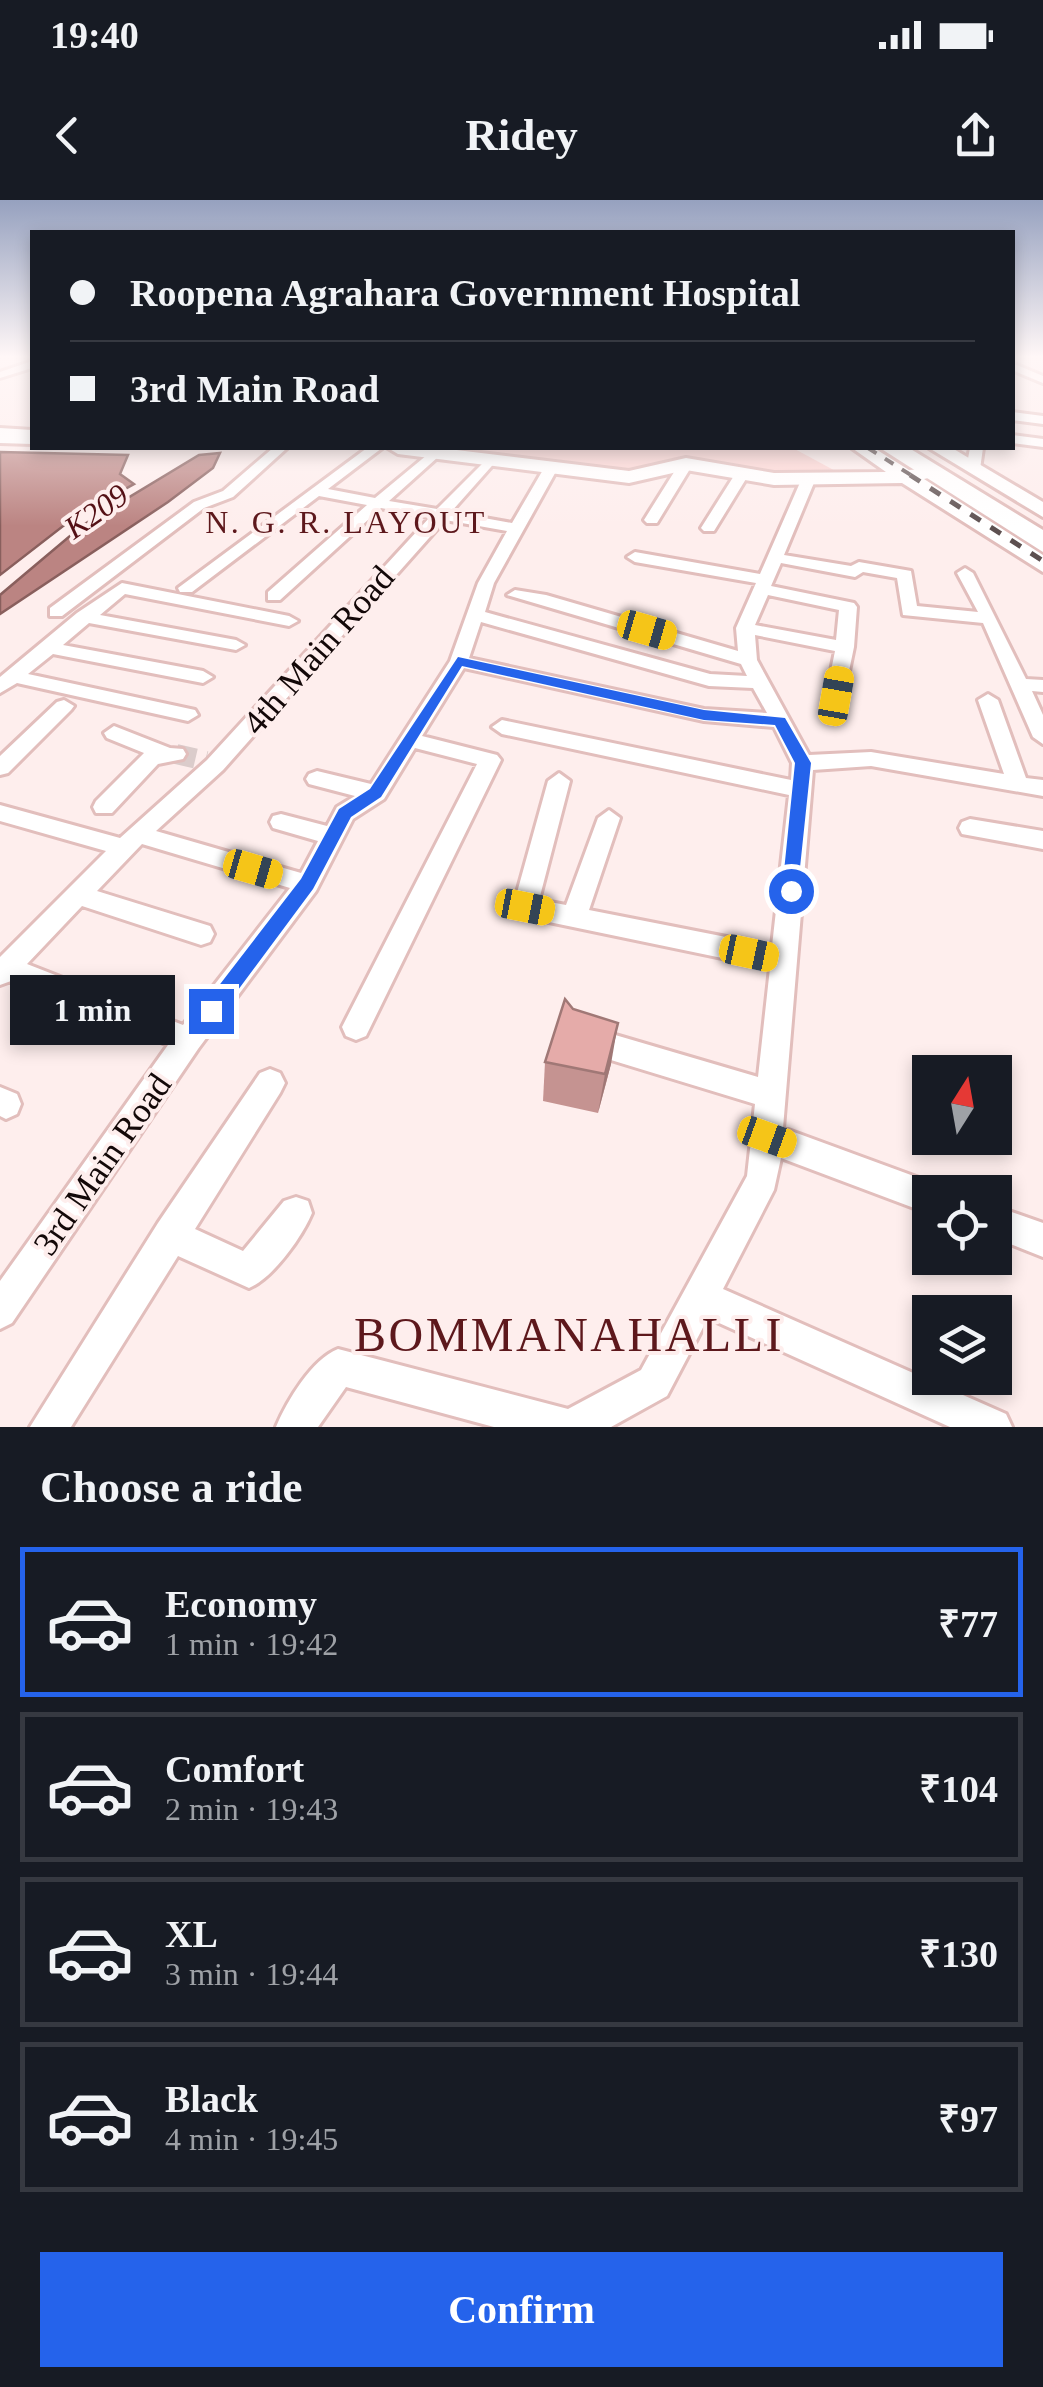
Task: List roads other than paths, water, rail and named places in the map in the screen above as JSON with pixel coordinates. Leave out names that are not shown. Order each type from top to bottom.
[{"type":"highway","points":[[896,450],[925,465],[1043,544]]},
{"type":"highway","points":[[920,450],[1039,517]]},
{"type":"main road","points":[[0,434],[30,436]]},
{"type":"main road","points":[[410,450],[629,477],[686,464],[742,474],[809,478],[974,456],[1039,517]]},
{"type":"main road","points":[[869,450],[925,465],[1043,565]]},
{"type":"street","points":[[1015,416],[1043,420]]},
{"type":"street","points":[[1015,439],[1043,443]]},
{"type":"street","points":[[56,612],[200,505],[228,494],[278,450]]},
{"type":"street","points":[[186,588],[372,450]]},
{"type":"street","points":[[274,596],[433,454]]},
{"type":"street","name":"4th Main Road","points":[[3,971],[210,763],[491,459]]},
{"type":"street","points":[[652,520],[686,464]]},
{"type":"street","name":"3rd Main Road","points":[[0,1310],[188,1040],[307,884],[345,813],[376,793],[458,661],[474,614],[514,528],[552,466]]},
{"type":"street","points":[[710,528],[742,474]]},
{"type":"street","points":[[573,1427],[654,1384],[763,1179],[802,777],[780,721],[753,670],[746,628],[809,478]]},
{"type":"street","points":[[313,491],[514,528]]},
{"type":"street","points":[[635,558],[769,576],[855,572]]},
{"type":"street","points":[[836,696],[848,607],[859,567],[905,574],[908,611],[990,618]]},
{"type":"street","points":[[965,573],[1042,731]]},
{"type":"street","points":[[769,576],[848,607]]},
{"type":"street","points":[[7,682],[122,588],[289,621]]},
{"type":"street","points":[[516,595],[546,600],[753,670]]},
{"type":"street","points":[[474,614],[709,680],[753,670]]},
{"type":"street","points":[[83,617],[236,646]]},
{"type":"street","points":[[746,628],[845,647]]},
{"type":"street","points":[[47,647],[204,677]]},
{"type":"street","points":[[458,661],[704,715],[780,721]]},
{"type":"street","points":[[7,682],[188,715]]},
{"type":"street","points":[[1019,684],[1043,686]]},
{"type":"street","points":[[988,700],[1043,812]]},
{"type":"street","points":[[0,768],[64,706]]},
{"type":"street","points":[[502,727],[802,777],[871,759],[1033,787]]},
{"type":"street","points":[[104,807],[138,770],[171,754],[114,733]]},
{"type":"street","points":[[356,1027],[490,760],[410,740]]},
{"type":"street","points":[[317,779],[376,793]]},
{"type":"street","points":[[558,781],[525,907],[784,960]]},
{"type":"street","points":[[0,813],[307,884]]},
{"type":"street","points":[[574,916],[610,818]]},
{"type":"street","points":[[281,822],[332,836]]},
{"type":"street","points":[[970,828],[1043,840]]},
{"type":"street","points":[[81,896],[201,934]]},
{"type":"street","points":[[3,971],[188,1040]]},
{"type":"street","points":[[581,1038],[771,1095]]},
{"type":"street","points":[[49,1427],[270,1084]]},
{"type":"street","points":[[767,1137],[912,1191]]},
{"type":"street","points":[[170,1236],[249,1271],[296,1213]]},
{"type":"street","points":[[1012,1228],[1043,1240]]},
{"type":"street","points":[[700,1297],[993,1427]]},
{"type":"street","points":[[296,1427],[338,1368],[478,1416],[565,1427]]},
{"type":"tunnel","points":[[176,754],[206,761]]},
{"type":"railway","points":[[871,450],[914,477]]},
{"type":"railway","points":[[910,475],[1043,561]]},
{"type":"district","name":"N. G. R. LAYOUT","points":[[346,522]]},
{"type":"district","name":"BOMMANAHALLI","points":[[569,1334]]},
{"type":"water label","name":"K209","points":[[96,511]]}]
